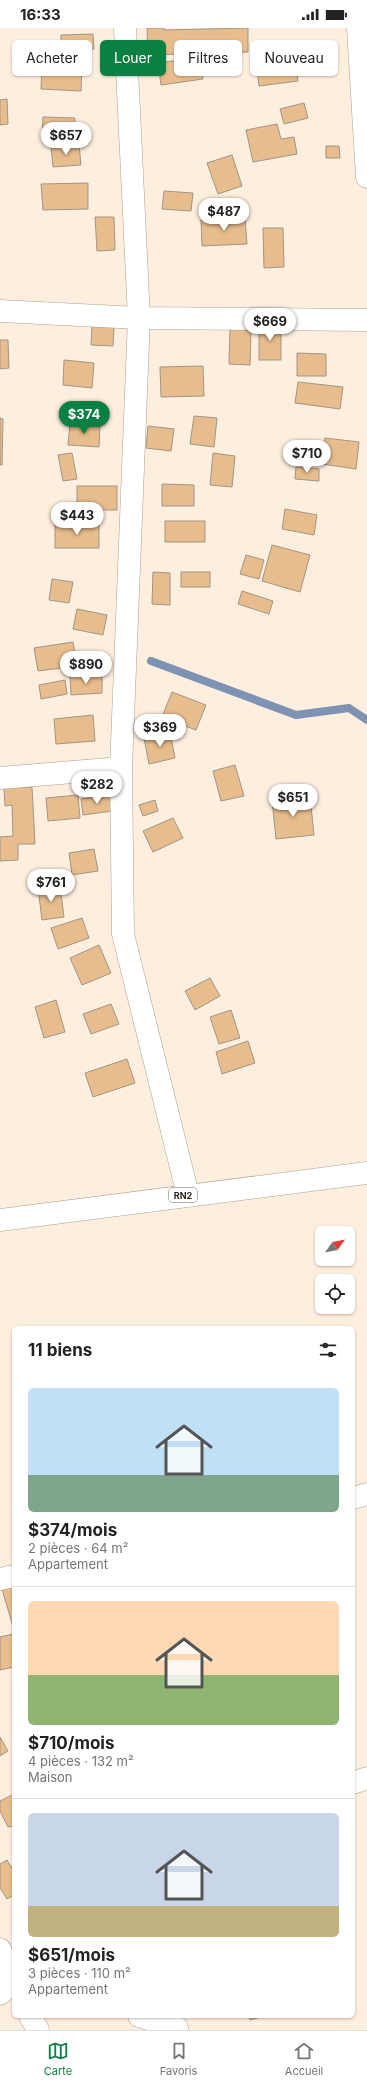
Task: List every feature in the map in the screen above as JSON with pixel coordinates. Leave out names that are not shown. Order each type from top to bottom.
[{"type":"main road","points":[[125,28],[139,318],[121,768],[123,934],[188,1195]]},
{"type":"main road","points":[[358,28],[367,177]]},
{"type":"main road","points":[[0,311],[139,318],[367,320]]},
{"type":"main road","points":[[0,778],[121,768]]},
{"type":"main road","name":"RN2","points":[[0,1220],[367,1173]]},
{"type":"main road","points":[[0,1579],[12,1576]]},
{"type":"main road","points":[[355,1782],[367,1778]]},
{"type":"main road","points":[[0,1949],[10,1985]]},
{"type":"main road","points":[[31,2018],[38,2030]]},
{"type":"main road","points":[[147,2018],[177,2025]]},
{"type":"building","points":[[147,28],[164,28],[164,30],[248,28],[248,52],[242,52],[242,40],[174,40],[174,54],[166,54],[166,40],[147,40]]},
{"type":"building","points":[[93,34],[94,49],[92,49],[92,40],[61,40],[61,35]]},
{"type":"building","points":[[174,61],[174,76],[203,76],[203,79],[161,85],[160,76],[166,76],[166,62]]},
{"type":"building","points":[[41,76],[82,76],[81,91],[41,89]]},
{"type":"building","points":[[258,76],[297,76],[298,81],[259,86]]},
{"type":"building","points":[[7,99],[8,124],[0,125],[0,100]]},
{"type":"building","points":[[304,103],[308,118],[284,124],[280,109]]},
{"type":"building","points":[[43,117],[75,118],[74,139],[42,137]]},
{"type":"building","points":[[277,124],[281,139],[294,137],[297,154],[253,162],[246,130]]},
{"type":"building","points":[[79,144],[81,165],[53,167],[51,146]]},
{"type":"building","points":[[326,146],[339,146],[340,158],[326,158]]},
{"type":"building","points":[[232,155],[242,186],[218,194],[207,163]]},
{"type":"building","points":[[88,183],[88,209],[43,210],[41,184]]},
{"type":"building","points":[[164,191],[193,193],[191,211],[162,209]]},
{"type":"building","points":[[95,217],[114,217],[115,250],[97,251]]},
{"type":"building","points":[[245,218],[247,244],[202,246],[201,220]]},
{"type":"building","points":[[263,228],[283,228],[284,267],[264,268]]},
{"type":"building","points":[[259,325],[281,325],[281,360],[259,360]]},
{"type":"building","points":[[92,326],[114,327],[113,346],[91,345]]},
{"type":"building","points":[[230,329],[251,330],[250,365],[229,364]]},
{"type":"building","points":[[0,340],[8,340],[9,368],[0,369]]},
{"type":"building","points":[[297,353],[326,354],[326,376],[297,376]]},
{"type":"building","points":[[64,360],[94,363],[92,388],[63,385]]},
{"type":"building","points":[[203,366],[204,396],[161,397],[160,367]]},
{"type":"building","points":[[298,382],[343,387],[340,409],[295,403]]},
{"type":"building","points":[[194,416],[217,418],[214,447],[190,444]]},
{"type":"building","points":[[0,418],[3,419],[2,465],[0,465]]},
{"type":"building","points":[[70,423],[100,426],[99,447],[68,445]]},
{"type":"building","points":[[148,426],[174,429],[171,451],[146,448]]},
{"type":"building","points":[[325,438],[359,442],[356,469],[322,464]]},
{"type":"building","points":[[72,453],[77,479],[63,481],[58,455]]},
{"type":"building","points":[[213,453],[235,456],[232,487],[210,485]]},
{"type":"building","points":[[296,467],[319,469],[319,481],[295,479]]},
{"type":"building","points":[[162,484],[194,485],[194,506],[162,506]]},
{"type":"building","points":[[77,486],[117,486],[117,510],[77,510]]},
{"type":"building","points":[[285,509],[317,515],[314,535],[282,529]]},
{"type":"building","points":[[165,521],[205,521],[205,542],[165,542]]},
{"type":"building","points":[[55,523],[99,523],[99,548],[55,548]]},
{"type":"building","points":[[272,545],[310,555],[300,592],[262,581]]},
{"type":"building","points":[[246,555],[264,560],[259,579],[240,574]]},
{"type":"building","points":[[153,572],[170,573],[170,605],[152,604]]},
{"type":"building","points":[[181,572],[210,572],[210,587],[181,587]]},
{"type":"building","points":[[52,579],[73,582],[69,603],[49,600]]},
{"type":"building","points":[[242,591],[273,601],[269,614],[238,604]]},
{"type":"building","points":[[77,609],[107,615],[103,635],[73,629]]},
{"type":"building","points":[[73,642],[77,666],[38,671],[34,648]]},
{"type":"building","points":[[102,675],[102,693],[71,695],[70,676]]},
{"type":"building","points":[[65,680],[67,694],[41,699],[39,685]]},
{"type":"building","points":[[172,692],[206,705],[196,730],[162,717]]},
{"type":"building","points":[[93,715],[95,741],[56,744],[54,719]]},
{"type":"building","points":[[170,732],[175,758],[149,764],[144,738]]},
{"type":"building","points":[[235,765],[244,796],[221,801],[213,771]]},
{"type":"building","points":[[32,787],[35,844],[18,844],[18,860],[0,861],[0,837],[13,836],[12,805],[5,806],[4,788]]},
{"type":"building","points":[[78,795],[80,818],[48,821],[46,798]]},
{"type":"building","points":[[111,795],[113,811],[83,815],[81,799]]},
{"type":"building","points":[[310,796],[314,835],[276,839],[272,800]]},
{"type":"building","points":[[155,800],[158,811],[143,816],[139,805]]},
{"type":"building","points":[[173,818],[183,838],[153,852],[143,831]]},
{"type":"building","points":[[94,849],[98,871],[72,875],[69,853]]},
{"type":"building","points":[[60,886],[64,917],[42,920],[38,888]]},
{"type":"building","points":[[82,918],[89,938],[58,949],[51,928]]},
{"type":"building","points":[[99,945],[111,973],[82,985],[70,958]]},
{"type":"building","points":[[210,978],[220,996],[195,1010],[185,991]]},
{"type":"building","points":[[56,1000],[65,1032],[44,1038],[35,1007]]},
{"type":"building","points":[[111,1004],[119,1024],[91,1034],[83,1014]]},
{"type":"building","points":[[231,1010],[240,1038],[219,1044],[210,1017]]},
{"type":"building","points":[[248,1041],[255,1063],[222,1074],[216,1052]]},
{"type":"building","points":[[127,1059],[135,1083],[93,1097],[85,1073]]},
{"type":"building","points":[[12,1586],[12,1623],[2,1589]]},
{"type":"building","points":[[12,1634],[12,1667],[0,1670],[0,1637]]},
{"type":"building","points":[[0,1737],[8,1751],[0,1756]]},
{"type":"building","points":[[12,1795],[12,1826],[8,1827],[0,1811],[0,1801]]},
{"type":"building","points":[[7,1860],[12,1869],[12,1896],[7,1899],[0,1888],[0,1864]]},
{"type":"waterway","points":[[151,661],[296,715],[349,708],[367,720]]}]
